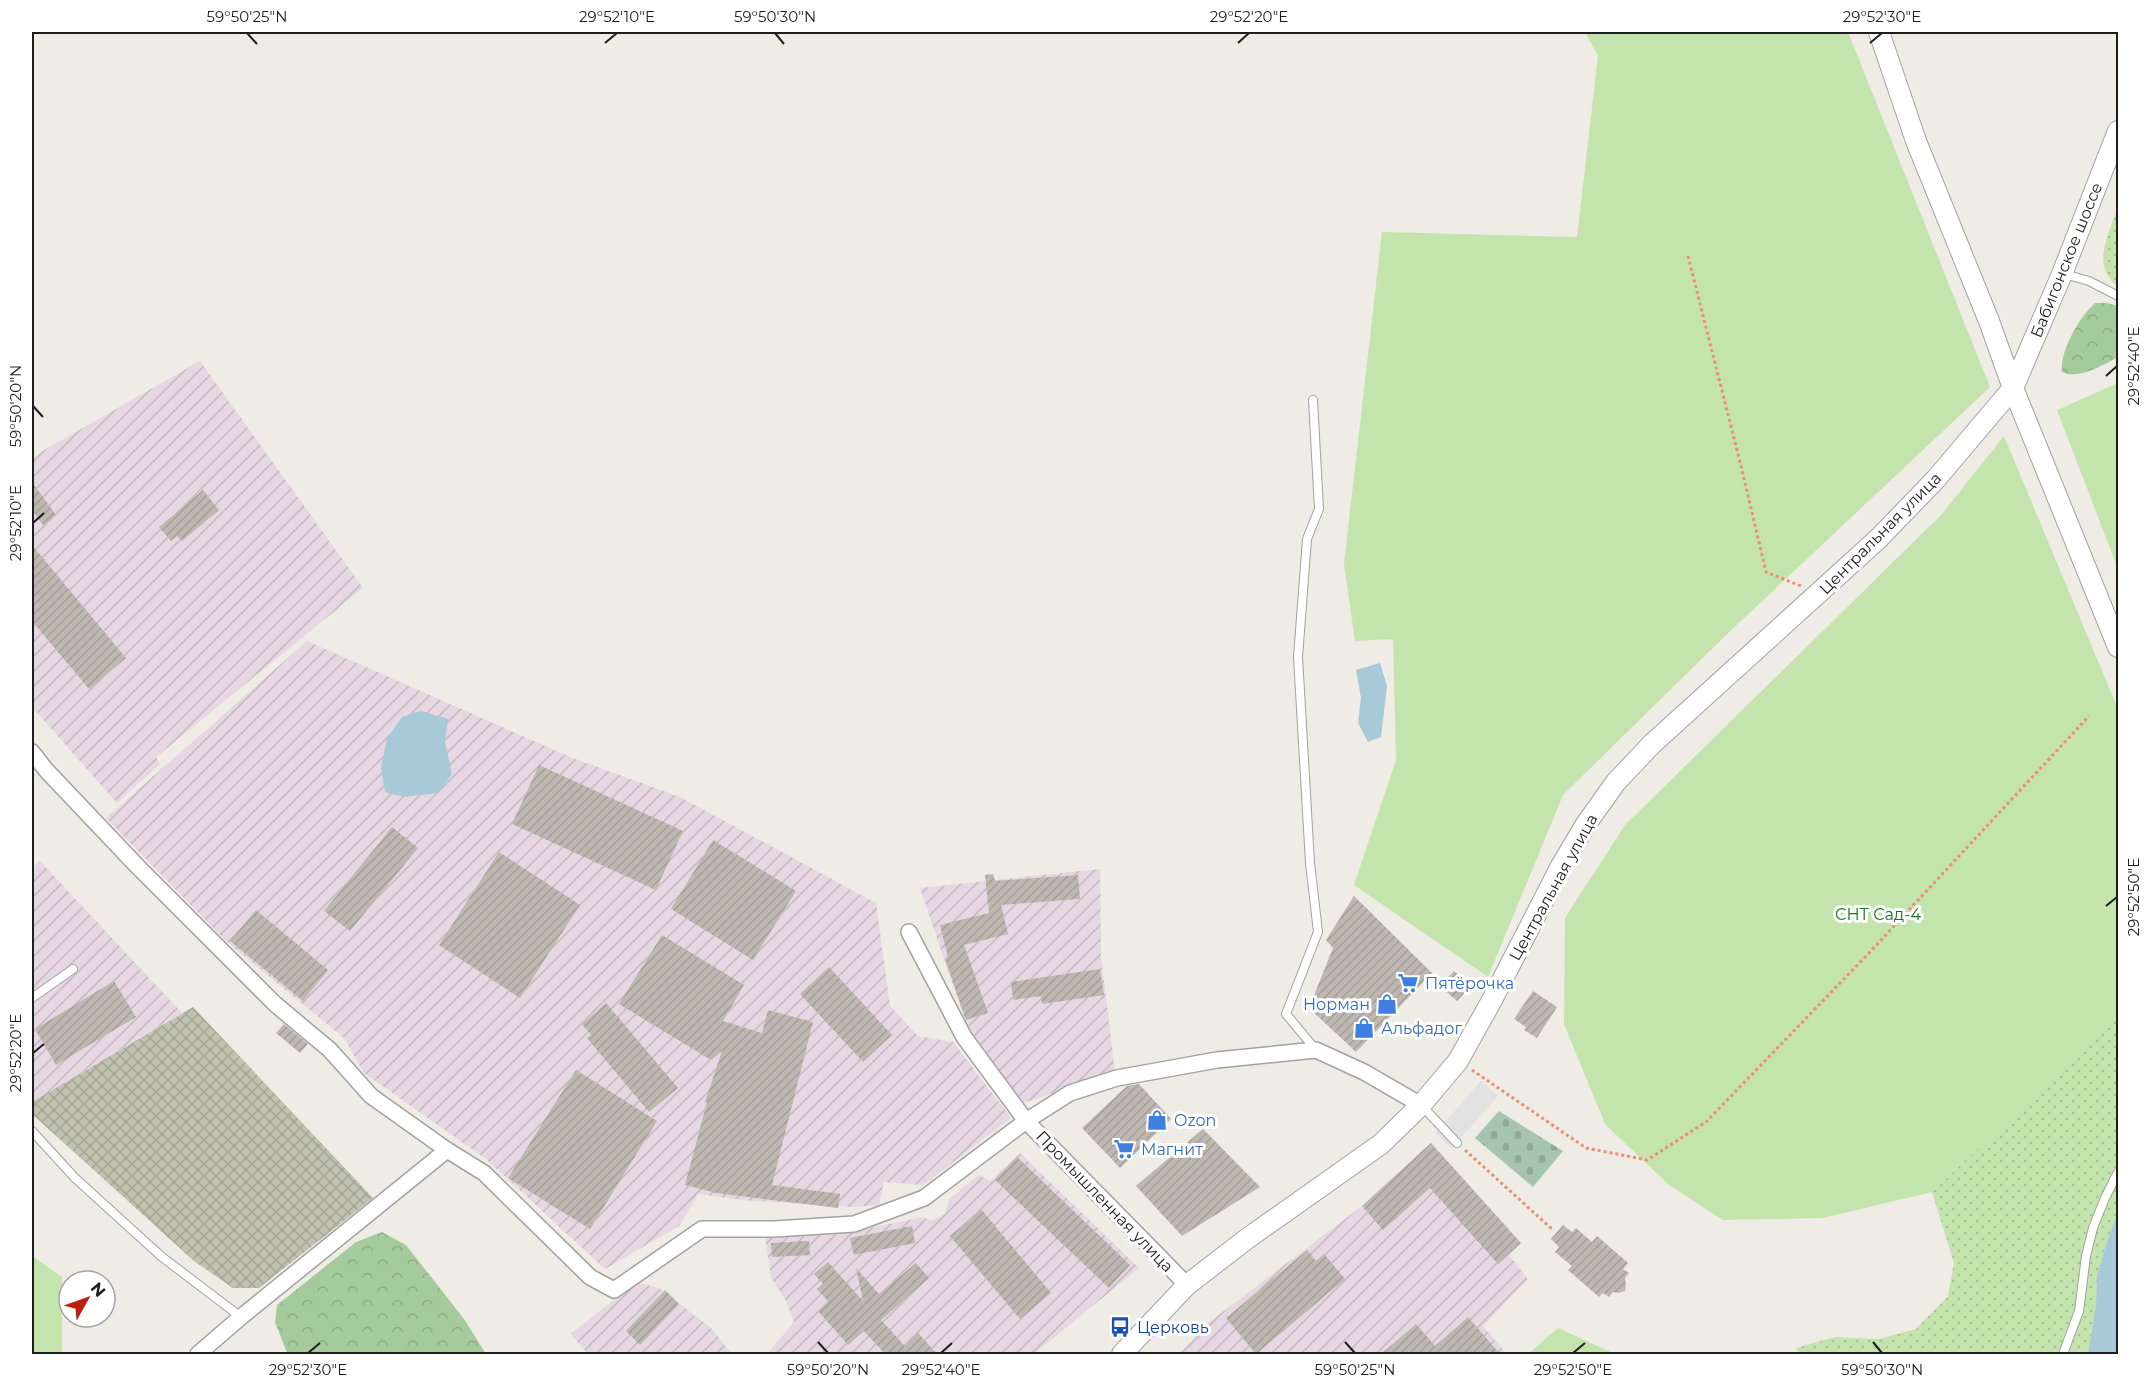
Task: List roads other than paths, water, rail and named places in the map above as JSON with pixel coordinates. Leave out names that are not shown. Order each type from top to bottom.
[{"type":"street","points":[[1879,32],[1916,141],[2118,647]]},
{"type":"street","name":"Бабигонское шоссе","points":[[2013,388],[2062,273],[2118,131]]},
{"type":"street","name":"Центральная улица","points":[[1122,1354],[1187,1286],[1248,1238],[1381,1144],[1421,1105],[1458,1061],[1561,866],[1586,824],[1616,782],[1652,744],[1878,539],[1936,479],[2013,388]]},
{"type":"street","points":[[32,752],[46,770],[139,868],[275,1004],[330,1050],[371,1096],[447,1150],[484,1173],[590,1277],[614,1290],[702,1229],[774,1229],[854,1224],[924,1198],[1025,1119],[1070,1093],[1117,1078],[1217,1060],[1316,1050],[1364,1072],[1421,1105]]},
{"type":"street","name":"Промышленная улица","points":[[909,932],[964,1037],[1025,1119],[1187,1286]]},
{"type":"street","points":[[198,1354],[447,1150]]},
{"type":"lane","points":[[2062,273],[2089,281],[2118,296]]},
{"type":"lane","points":[[1313,400],[1319,509],[1307,539],[1298,657],[1310,863],[1318,932],[1286,1014],[1316,1050]]},
{"type":"lane","points":[[32,998],[73,969]]},
{"type":"lane","points":[[1421,1105],[1459,1144]]},
{"type":"lane","points":[[32,1131],[75,1178],[162,1257],[241,1317]]},
{"type":"lane","points":[[2063,1354],[2079,1311],[2086,1256],[2093,1228],[2118,1172]]},
{"type":"water","points":[[1380,663],[1387,686],[1381,737],[1368,742],[1358,723],[1361,698],[1356,670]]},
{"type":"water","points":[[421,711],[448,719],[445,742],[452,774],[438,793],[404,797],[385,792],[381,768],[387,738],[402,717]]},
{"type":"water","points":[[2118,1213],[2118,1354],[2088,1354],[2096,1304],[2097,1275]]},
{"type":"place","name":"Пятёрочка","points":[[1408,983]]},
{"type":"place","name":"Норман","points":[[1387,1004]]},
{"type":"place","name":"Альфадог","points":[[1364,1028]]},
{"type":"place","name":"Ozon","points":[[1157,1120]]},
{"type":"place","name":"Магнит","points":[[1124,1149]]},
{"type":"place","name":"Церковь","points":[[1120,1327]]},
{"type":"park label","name":"СНТ Сад-4","points":[[1878,914]]}]
